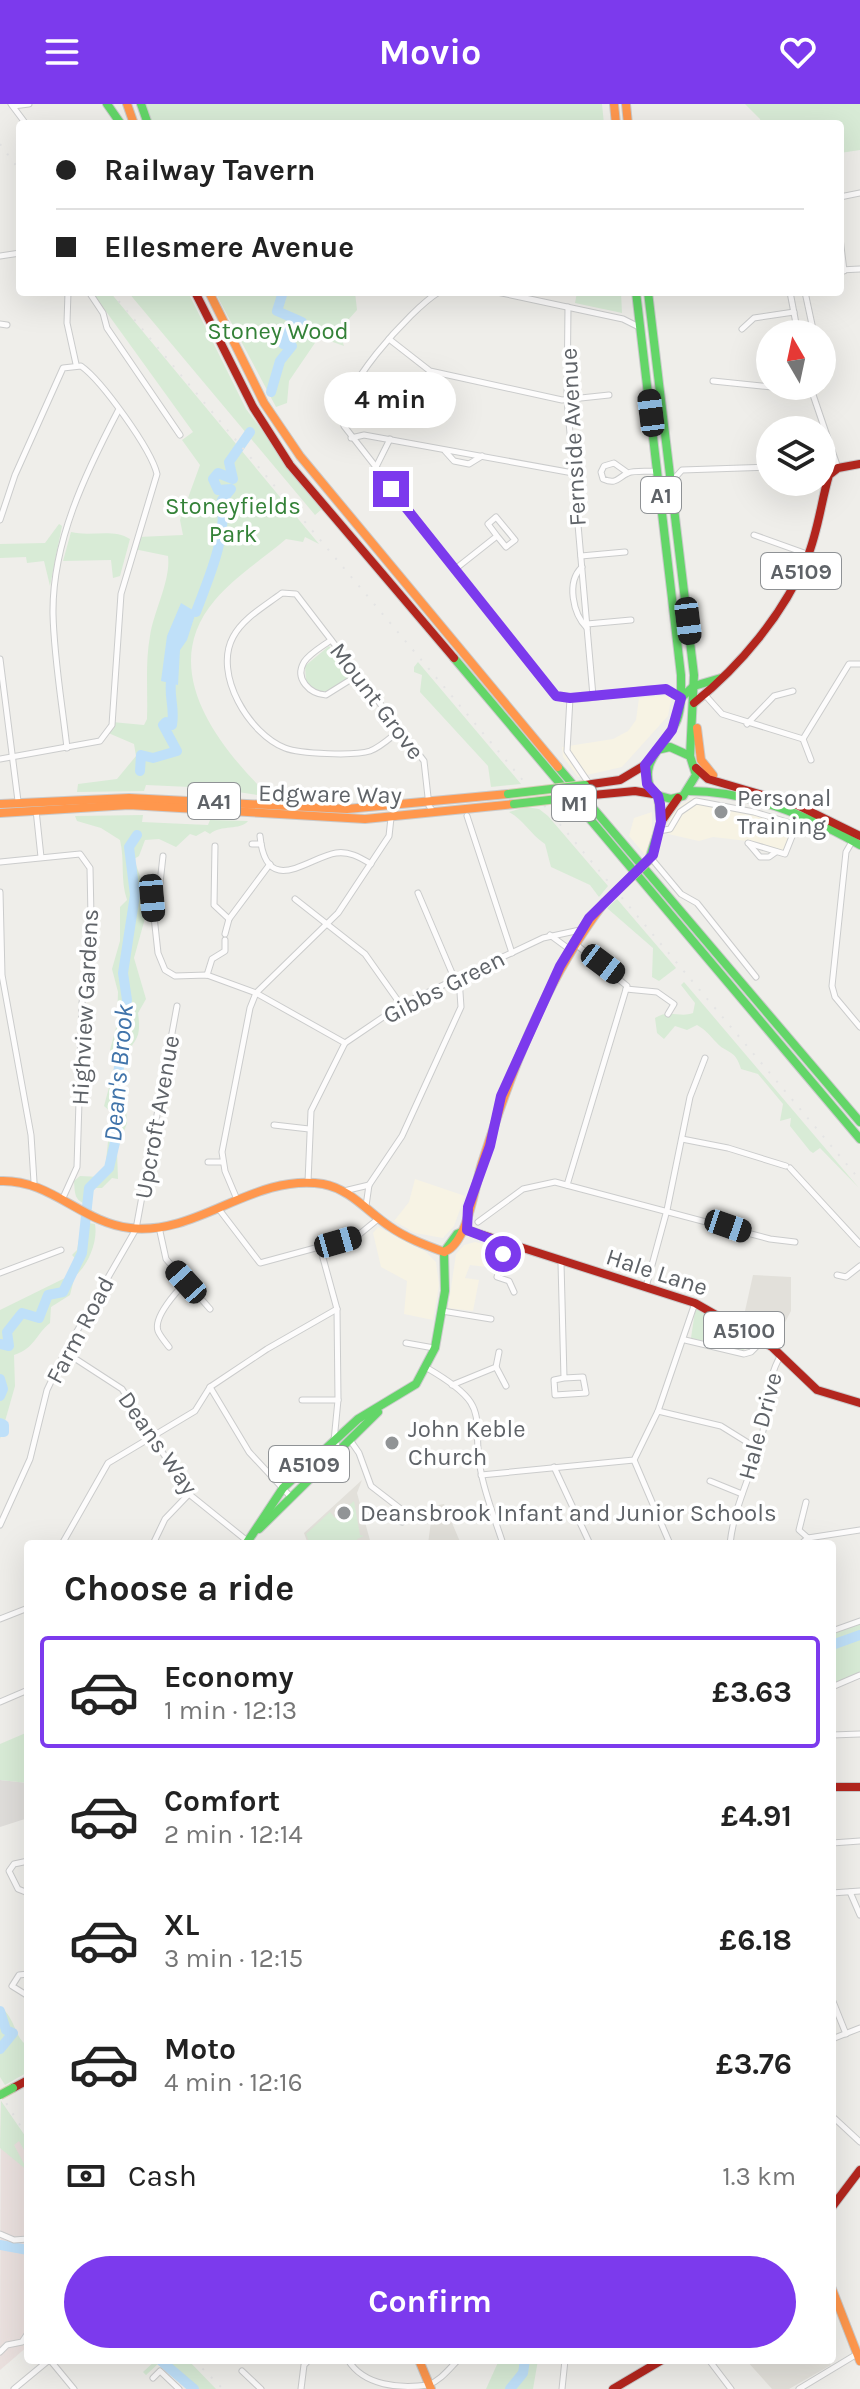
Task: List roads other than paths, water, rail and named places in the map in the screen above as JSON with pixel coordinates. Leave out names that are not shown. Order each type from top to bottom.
[{"type":"main road","name":"M1","points":[[197,296],[253,407],[290,465],[860,1139]]},
{"type":"main road","name":"M1","points":[[211,296],[264,403],[300,456],[442,630],[860,1122]]},
{"type":"main road","name":"A1","points":[[636,296],[681,675],[677,720],[657,750]]},
{"type":"main road","name":"A1","points":[[648,296],[694,686],[690,756]]},
{"type":"main road","name":"A5109","points":[[838,468],[860,464]]},
{"type":"main road","name":"A5109","points":[[694,703],[721,678],[793,591],[808,554],[821,496]]},
{"type":"main road","points":[[681,698],[694,686],[721,678]]},
{"type":"main road","name":"A1","points":[[694,703],[699,754],[717,782]]},
{"type":"main road","points":[[660,826],[656,795],[645,777],[645,765],[657,750],[670,747],[690,756],[696,768],[717,782],[797,805],[858,840]]},
{"type":"main road","name":"A41","points":[[428,803],[620,780],[645,765]]},
{"type":"main road","points":[[689,791],[696,768]]},
{"type":"main road","name":"Edgware Way","points":[[0,813],[129,805],[321,818],[391,818],[635,791],[656,795]]},
{"type":"main road","points":[[0,1180],[34,1182],[85,1213],[137,1226],[189,1220],[236,1197],[268,1186],[308,1182],[343,1191],[402,1235],[444,1252],[457,1234],[467,1230],[468,1207],[490,1146],[501,1096],[571,946],[580,930],[604,903],[650,859],[660,826],[678,798],[689,791],[723,795],[858,840]]},
{"type":"main road","points":[[656,795],[678,798]]},
{"type":"main road","name":"Edgware Way","points":[[0,804],[129,798],[322,809],[428,803]]},
{"type":"main road","name":"Hale Lane","points":[[467,1230],[561,1263],[695,1303],[762,1341],[817,1390],[860,1403]]},
{"type":"main road","name":"A5109","points":[[250,1540],[286,1492],[334,1441],[358,1419],[416,1384],[427,1368],[435,1348],[442,1311],[444,1252]]},
{"type":"main road","name":"A5109","points":[[286,1492],[340,1449],[387,1403]]},
{"type":"main road","points":[[836,1787],[860,1787]]},
{"type":"main road","points":[[0,2095],[24,2082]]},
{"type":"main road","points":[[836,2202],[860,2170]]},
{"type":"main road","points":[[836,2300],[858,2358]]},
{"type":"main road","points":[[421,2364],[430,2387]]},
{"type":"main road","points":[[613,2389],[655,2364]]},
{"type":"street","points":[[12,105],[27,105]]},
{"type":"street","points":[[68,296],[67,323],[76,364]]},
{"type":"street","points":[[92,296],[103,313],[107,328],[180,435]]},
{"type":"street","points":[[435,296],[389,339],[343,406],[342,424],[552,693],[570,698],[666,689],[681,698]]},
{"type":"street","points":[[516,296],[623,319],[640,328]]},
{"type":"street","points":[[791,296],[795,320]]},
{"type":"street","points":[[806,296],[811,320]]},
{"type":"street","name":"Fernside Avenue","points":[[568,307],[567,399],[593,696]]},
{"type":"street","points":[[742,329],[754,318],[794,312]]},
{"type":"street","points":[[389,339],[430,371],[567,399],[609,395]]},
{"type":"street","points":[[0,520],[41,411],[63,368],[76,364],[87,370],[154,463],[156,483],[121,594],[112,725],[100,741],[0,759]]},
{"type":"street","points":[[713,381],[756,384]]},
{"type":"street","points":[[815,400],[838,468]]},
{"type":"street","points":[[67,748],[55,637],[54,587],[61,550],[84,479],[118,411]]},
{"type":"street","points":[[351,438],[359,434],[573,473]]},
{"type":"street","points":[[375,469],[390,439]]},
{"type":"street","points":[[628,473],[614,463],[604,466],[601,472],[603,479],[610,482],[620,481],[628,473],[658,470]]},
{"type":"street","points":[[671,483],[682,470],[756,467]]},
{"type":"street","points":[[496,517],[515,540],[506,547],[497,536],[488,524],[496,517]]},
{"type":"street","points":[[754,535],[808,554]]},
{"type":"street","points":[[454,570],[497,536]]},
{"type":"street","points":[[581,556],[625,552]]},
{"type":"street","name":"Fernside Avenue","points":[[582,567],[574,578],[574,594],[576,614],[587,626]]},
{"type":"street","name":"Mount Grove","points":[[400,730],[369,751],[296,751],[264,734],[238,700],[227,673],[227,653],[234,636],[282,593],[296,594],[331,640],[358,675],[426,764],[428,803]]},
{"type":"street","points":[[587,626],[631,620]]},
{"type":"street","points":[[331,640],[305,661],[301,673],[305,685],[314,693],[326,695],[358,675]]},
{"type":"street","points":[[0,659],[18,801]]},
{"type":"street","points":[[803,739],[849,664],[860,664]]},
{"type":"street","points":[[666,689],[681,675]]},
{"type":"street","points":[[747,724],[774,696],[793,691]]},
{"type":"street","points":[[705,695],[722,714],[803,739]]},
{"type":"street","points":[[570,698],[567,751],[587,784]]},
{"type":"street","points":[[803,739],[811,760]]},
{"type":"street","points":[[660,826],[670,829],[680,812],[696,801],[798,821],[787,853],[748,843],[760,857],[769,857],[776,852]]},
{"type":"street","points":[[428,803],[437,813]]},
{"type":"street","points":[[0,862],[41,857],[35,809]]},
{"type":"street","points":[[467,816],[512,953]]},
{"type":"street","points":[[236,1197],[223,1162],[250,1008],[256,993],[327,926],[392,831],[391,818]]},
{"type":"street","points":[[260,836],[270,864],[289,870],[344,852],[371,864]]},
{"type":"street","points":[[858,840],[846,852],[832,986],[835,997],[860,1027]]},
{"type":"street","points":[[252,844],[261,844]]},
{"type":"street","points":[[215,846],[214,905],[229,919]]},
{"type":"street","points":[[315,851],[320,859]]},
{"type":"street","name":"Highview Gardens","points":[[41,857],[80,854],[90,868],[91,917],[83,991],[77,1167],[62,1200]]},
{"type":"street","points":[[163,856],[160,883],[152,898],[162,965],[175,976],[207,975],[256,993],[345,1043]]},
{"type":"street","points":[[650,859],[681,894],[697,903],[756,977]]},
{"type":"street","points":[[207,975],[212,959],[225,951],[229,919],[270,864]]},
{"type":"street","points":[[160,883],[168,882]]},
{"type":"street","points":[[0,892],[2,975],[31,1135],[34,1182]]},
{"type":"street","points":[[366,1207],[369,1185],[402,1136],[461,1007],[457,979],[418,893]]},
{"type":"street","points":[[295,899],[365,954],[401,1005]]},
{"type":"street","name":"Gibbs Green","points":[[308,1182],[309,1129],[314,1100],[345,1043],[401,1005],[550,935],[580,930]]},
{"type":"street","points":[[550,935],[625,982],[626,989],[567,1185]]},
{"type":"street","points":[[626,989],[664,995],[674,1004],[668,1014]]},
{"type":"street","name":"Upcroft Avenue","points":[[137,1226],[177,1006]]},
{"type":"street","points":[[646,1287],[667,1210],[690,1097],[705,1058]]},
{"type":"street","points":[[274,1125],[309,1129]]},
{"type":"street","points":[[682,1139],[728,1148],[788,1167],[860,1244]]},
{"type":"street","points":[[208,1162],[223,1162]]},
{"type":"street","points":[[478,1222],[532,1185],[547,1182],[793,1243]]},
{"type":"street","points":[[343,1191],[369,1185]]},
{"type":"street","points":[[217,1207],[260,1263],[356,1237],[378,1218]]},
{"type":"street","name":"Farm Road","points":[[0,1525],[30,1459],[47,1390],[65,1352],[137,1226]]},
{"type":"street","points":[[157,1226],[164,1256],[210,1309]]},
{"type":"street","points":[[506,1245],[497,1277],[509,1281],[514,1292]]},
{"type":"street","points":[[320,1247],[337,1309],[338,1400],[334,1441],[340,1449]]},
{"type":"street","points":[[0,1273],[61,1250]]},
{"type":"street","points":[[561,1263],[564,1378]]},
{"type":"street","points":[[837,1275],[846,1277],[860,1266]]},
{"type":"street","points":[[169,1347],[157,1331],[158,1323],[171,1298],[186,1282]]},
{"type":"street","points":[[668,1540],[634,1460],[658,1411],[685,1340],[695,1303]]},
{"type":"street","points":[[64,1540],[108,1463],[195,1411],[210,1387],[267,1349],[337,1309]]},
{"type":"street","points":[[442,1311],[491,1319]]},
{"type":"street","points":[[685,1340],[744,1354],[751,1352],[762,1341]]},
{"type":"street","points":[[406,1343],[435,1348]]},
{"type":"street","name":"Deans Way","points":[[65,1352],[116,1383],[189,1494],[244,1540]]},
{"type":"street","points":[[499,1352],[496,1367],[506,1386]]},
{"type":"street","name":"Hale Drive","points":[[731,1540],[734,1515],[758,1449],[770,1377],[781,1355]]},
{"type":"street","points":[[452,1385],[496,1367]]},
{"type":"street","points":[[427,1368],[467,1397],[479,1417],[481,1475],[502,1540]]},
{"type":"street","points":[[583,1377],[586,1393],[555,1395],[554,1380],[564,1378],[583,1377]]},
{"type":"street","points":[[210,1387],[249,1452],[286,1492]]},
{"type":"street","points":[[302,1400],[338,1400]]},
{"type":"street","points":[[658,1411],[721,1426],[758,1449]]},
{"type":"street","points":[[350,1440],[359,1453],[371,1486],[398,1509]]},
{"type":"street","points":[[481,1475],[634,1460]]},
{"type":"street","points":[[554,1467],[588,1540]]},
{"type":"street","points":[[710,1481],[742,1494]]},
{"type":"street","points":[[155,1540],[165,1519],[189,1494]]},
{"type":"street","points":[[806,1502],[799,1530],[808,1538]]},
{"type":"street","points":[[806,1540],[860,1530]]},
{"type":"street","points":[[0,1619],[24,1610]]},
{"type":"street","points":[[836,1630],[860,1621]]},
{"type":"street","points":[[836,1685],[860,1675]]},
{"type":"street","points":[[0,1702],[24,1692]]},
{"type":"street","points":[[836,1735],[860,1734]]},
{"type":"street","points":[[836,1843],[860,1841]]},
{"type":"street","points":[[24,1862],[14,1864],[9,1871],[18,1889],[24,1893]]},
{"type":"street","points":[[836,1893],[860,1891]]},
{"type":"street","points":[[850,1892],[860,1915]]},
{"type":"street","points":[[24,1974],[19,1975],[12,1986],[24,1994]]},
{"type":"street","points":[[836,2009],[846,2034]]},
{"type":"street","points":[[836,2038],[860,2028]]},
{"type":"street","points":[[836,2120],[860,2142]]},
{"type":"street","points":[[0,2234],[14,2240],[24,2239]]},
{"type":"street","points":[[0,2352],[7,2345],[24,2339]]},
{"type":"street","points":[[799,2389],[858,2358]]},
{"type":"street","points":[[14,2389],[44,2364]]},
{"type":"street","points":[[52,2364],[74,2389]]},
{"type":"street","points":[[301,2389],[299,2382],[307,2364]]},
{"type":"street","points":[[351,2364],[361,2376],[399,2389],[430,2387],[454,2364]]},
{"type":"street","points":[[562,2389],[565,2364]]},
{"type":"street","points":[[712,2364],[731,2389]]},
{"type":"street","points":[[153,2378],[160,2371],[179,2389]]},
{"type":"street","points":[[242,2371],[261,2389]]},
{"type":"water","points":[[181,603],[196,612],[187,640],[180,650],[178,685],[161,681],[167,636]]},
{"type":"waterway","name":"Dean's Brook","points":[[271,392],[280,361],[292,346],[283,344],[285,333],[302,322],[277,311],[282,296]]},
{"type":"waterway","name":"Dean's Brook","points":[[196,612],[219,543],[222,500],[231,489],[218,490],[213,479],[218,473],[233,479],[229,462],[250,432]]},
{"type":"waterway","name":"Dean's Brook","points":[[140,771],[141,755],[153,758],[177,751],[163,725],[166,722],[172,725],[171,682]]},
{"type":"waterway","name":"Dean's Brook","points":[[0,1344],[9,1346],[7,1332],[22,1313],[39,1318],[48,1295],[63,1292],[82,1253],[89,1188],[109,1168],[116,1138],[116,1092],[127,1000],[123,973],[135,895],[129,847],[137,835]]},
{"type":"waterway","name":"Dean's Brook","points":[[0,1379],[3,1389],[0,1396]]},
{"type":"waterway","name":"Dean's Brook","points":[[0,1423],[4,1425],[4,1432],[0,1432]]},
{"type":"waterway","points":[[836,1644],[860,1635]]},
{"type":"waterway","name":"Dean's Brook","points":[[0,2011],[6,2030],[13,2033],[0,2049]]},
{"type":"waterway","points":[[0,2245],[24,2249]]},
{"type":"waterway","points":[[165,2364],[194,2389]]},
{"type":"waterway","points":[[510,2389],[523,2373],[524,2364]]},
{"type":"railway","points":[[0,144],[16,166]]},
{"type":"railway","points":[[114,296],[860,1180]]},
{"type":"railway","points":[[0,2093],[24,2132]]},
{"type":"railway","points":[[198,2364],[223,2389]]},
{"type":"place","name":"Personal Training","points":[[721,812]]},
{"type":"place","name":"John Keble Church","points":[[392,1443]]},
{"type":"place","name":"Deansbrook Infant and Junior Schools","points":[[344,1513]]},
{"type":"park label","name":"Stoney Wood","points":[[278,331]]},
{"type":"park label","name":"Stoneyfields Park","points":[[233,520]]}]
